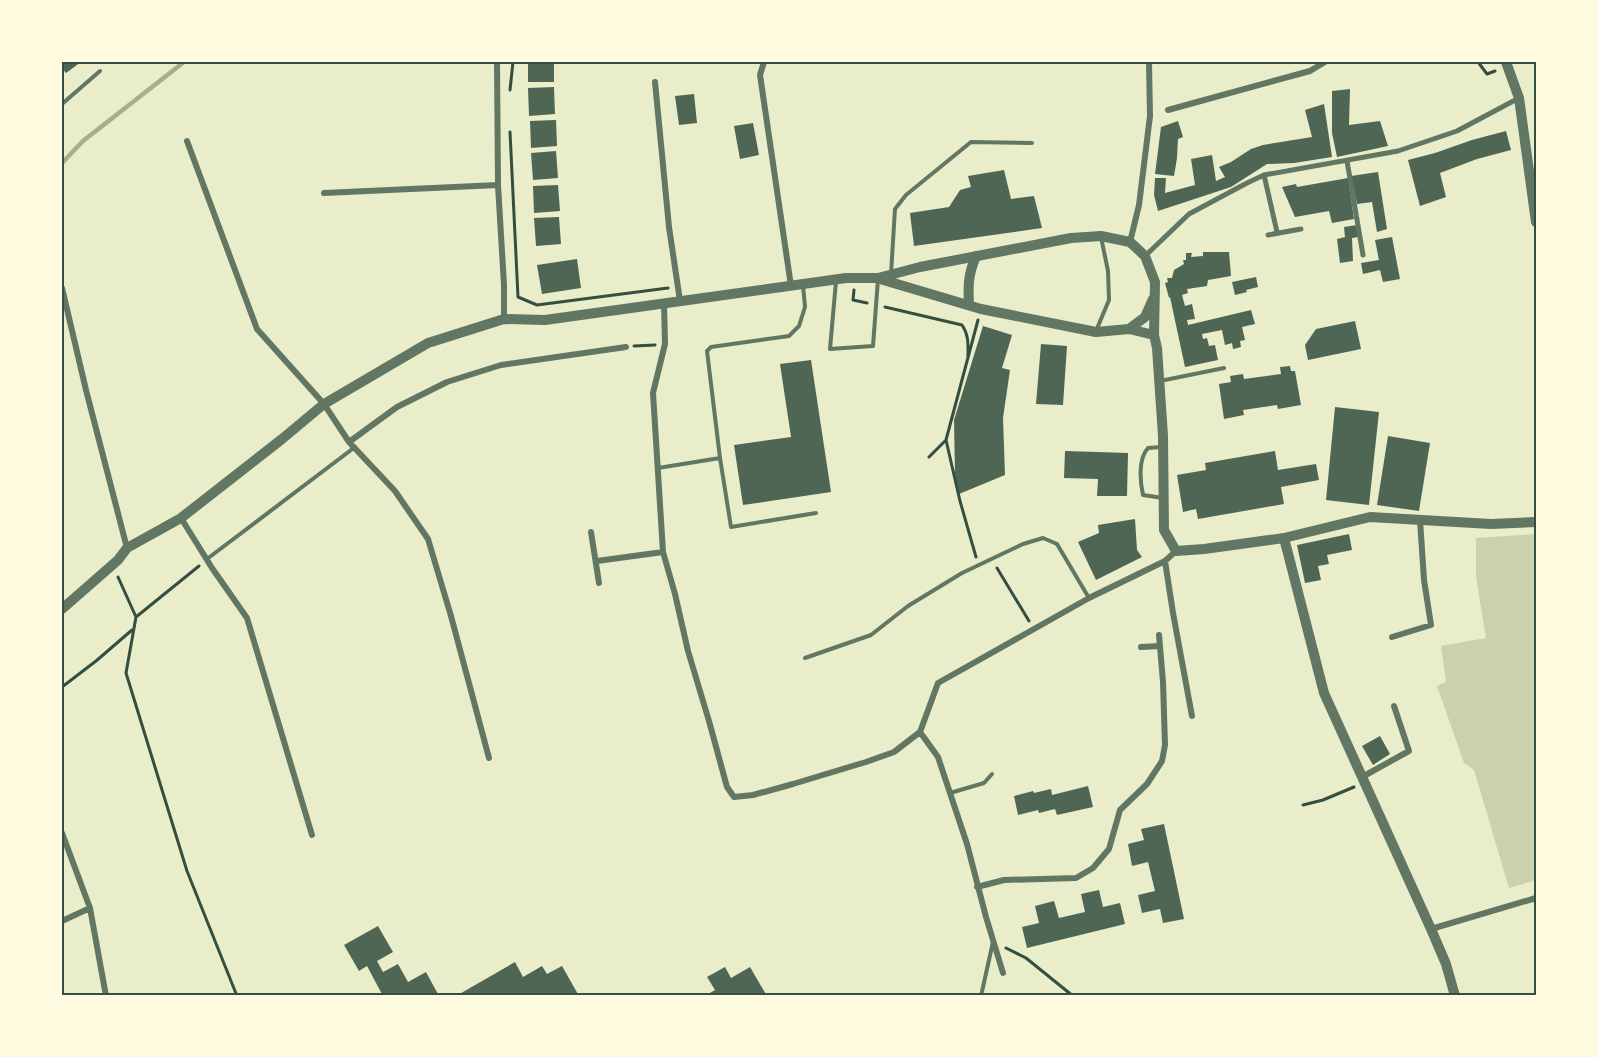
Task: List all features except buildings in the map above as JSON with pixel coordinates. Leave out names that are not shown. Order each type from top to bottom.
[{"type":"street","points":[[497,62],[498,185],[504,319]]},
{"type":"street","points":[[764,62],[760,75],[791,286]]},
{"type":"street","points":[[1130,242],[1139,205],[1150,116],[1149,62]]},
{"type":"street","points":[[1168,110],[1310,71],[1325,62]]},
{"type":"street","points":[[1506,62],[1519,98],[1536,222]]},
{"type":"street","points":[[655,82],[669,227],[680,300]]},
{"type":"street","points":[[1145,256],[1189,214],[1264,175],[1398,151],[1457,131],[1519,98]]},
{"type":"street","points":[[187,141],[257,329],[324,404],[354,447],[395,490],[428,539],[489,758]]},
{"type":"street","points":[[1347,161],[1363,255]]},
{"type":"street","points":[[1264,175],[1277,232]]},
{"type":"street","points":[[324,193],[498,185]]},
{"type":"street","points":[[1268,235],[1301,229]]},
{"type":"street","points":[[62,609],[113,564],[127,548],[181,518],[324,404],[428,343],[504,319],[545,320],[846,278],[878,278],[920,267],[1071,238],[1101,236],[1130,242],[1145,256],[1155,282],[1154,335],[1157,348],[1163,447],[1164,530],[1176,551]]},
{"type":"street","points":[[969,305],[970,271],[976,256]]},
{"type":"street","points":[[878,278],[981,309],[1096,332],[1129,329],[1154,335]]},
{"type":"street","points":[[62,288],[127,548]]},
{"type":"street","points":[[1129,329],[1145,317],[1155,293]]},
{"type":"street","points":[[664,303],[665,344],[653,393],[663,552],[688,651],[727,787],[734,796],[753,795],[894,752],[920,732],[938,683],[1033,628],[1165,561],[1176,551],[1284,538],[1370,517],[1491,524],[1536,522]]},
{"type":"street","points":[[349,441],[398,407],[447,382],[501,366],[626,347]]},
{"type":"street","points":[[181,518],[248,618],[312,836]]},
{"type":"street","points":[[1392,637],[1431,626],[1424,580],[1420,519]]},
{"type":"street","points":[[591,532],[599,582]]},
{"type":"street","points":[[1284,538],[1324,693],[1431,928],[1446,964],[1455,996]]},
{"type":"street","points":[[597,561],[663,552]]},
{"type":"street","points":[[1165,561],[1192,716]]},
{"type":"street","points":[[977,887],[1004,880],[1076,878],[1093,868],[1109,849],[1120,810],[1148,784],[1162,761],[1165,745],[1159,635]]},
{"type":"street","points":[[1141,647],[1160,646]]},
{"type":"street","points":[[1363,780],[1409,751],[1394,706]]},
{"type":"street","points":[[920,732],[938,757],[967,844],[977,887],[1003,973]]},
{"type":"street","points":[[62,833],[90,908],[106,996]]},
{"type":"street","points":[[1431,928],[1536,898]]},
{"type":"street","points":[[62,921],[90,908]]},
{"type":"lane","points":[[62,104],[100,72]]},
{"type":"lane","points":[[891,275],[895,209],[906,195],[971,142],[1032,143]]},
{"type":"lane","points":[[1096,332],[1109,300],[1108,271],[1101,236]]},
{"type":"lane","points":[[836,280],[830,349],[873,346],[878,278]]},
{"type":"lane","points":[[803,285],[805,307],[799,326],[789,336],[711,347],[707,351],[731,527],[816,513]]},
{"type":"lane","points":[[1159,381],[1224,368]]},
{"type":"lane","points":[[207,559],[354,447]]},
{"type":"lane","points":[[1163,447],[1148,448],[1143,454],[1141,486],[1143,495],[1163,498]]},
{"type":"lane","points":[[658,468],[720,458]]},
{"type":"lane","points":[[805,658],[871,635],[908,606],[962,573],[1023,544],[1042,538],[1057,544],[1089,598]]},
{"type":"lane","points":[[950,793],[984,783],[992,774]]},
{"type":"lane","points":[[981,996],[993,941]]},
{"type":"path","points":[[981,309],[946,440],[960,501],[983,574],[997,567],[1033,628]]},
{"type":"path","points":[[626,347],[665,344]]},
{"type":"path","points":[[929,458],[946,440]]},
{"type":"path","points":[[136,617],[207,559]]},
{"type":"path","points":[[113,564],[136,617],[126,673],[187,871],[237,996]]},
{"type":"path","points":[[62,687],[134,629]]},
{"type":"path","points":[[1303,805],[1323,800],[1363,780]]},
{"type":"path","points":[[993,941],[1026,958],[1073,996]]},
{"type":"green space","points":[[1536,534],[1536,880],[1509,888],[1474,770],[1464,763],[1437,686],[1446,682],[1441,646],[1486,638],[1476,577],[1476,538]]},
{"type":"waterway","points":[[62,163],[83,141],[184,62]]}]
